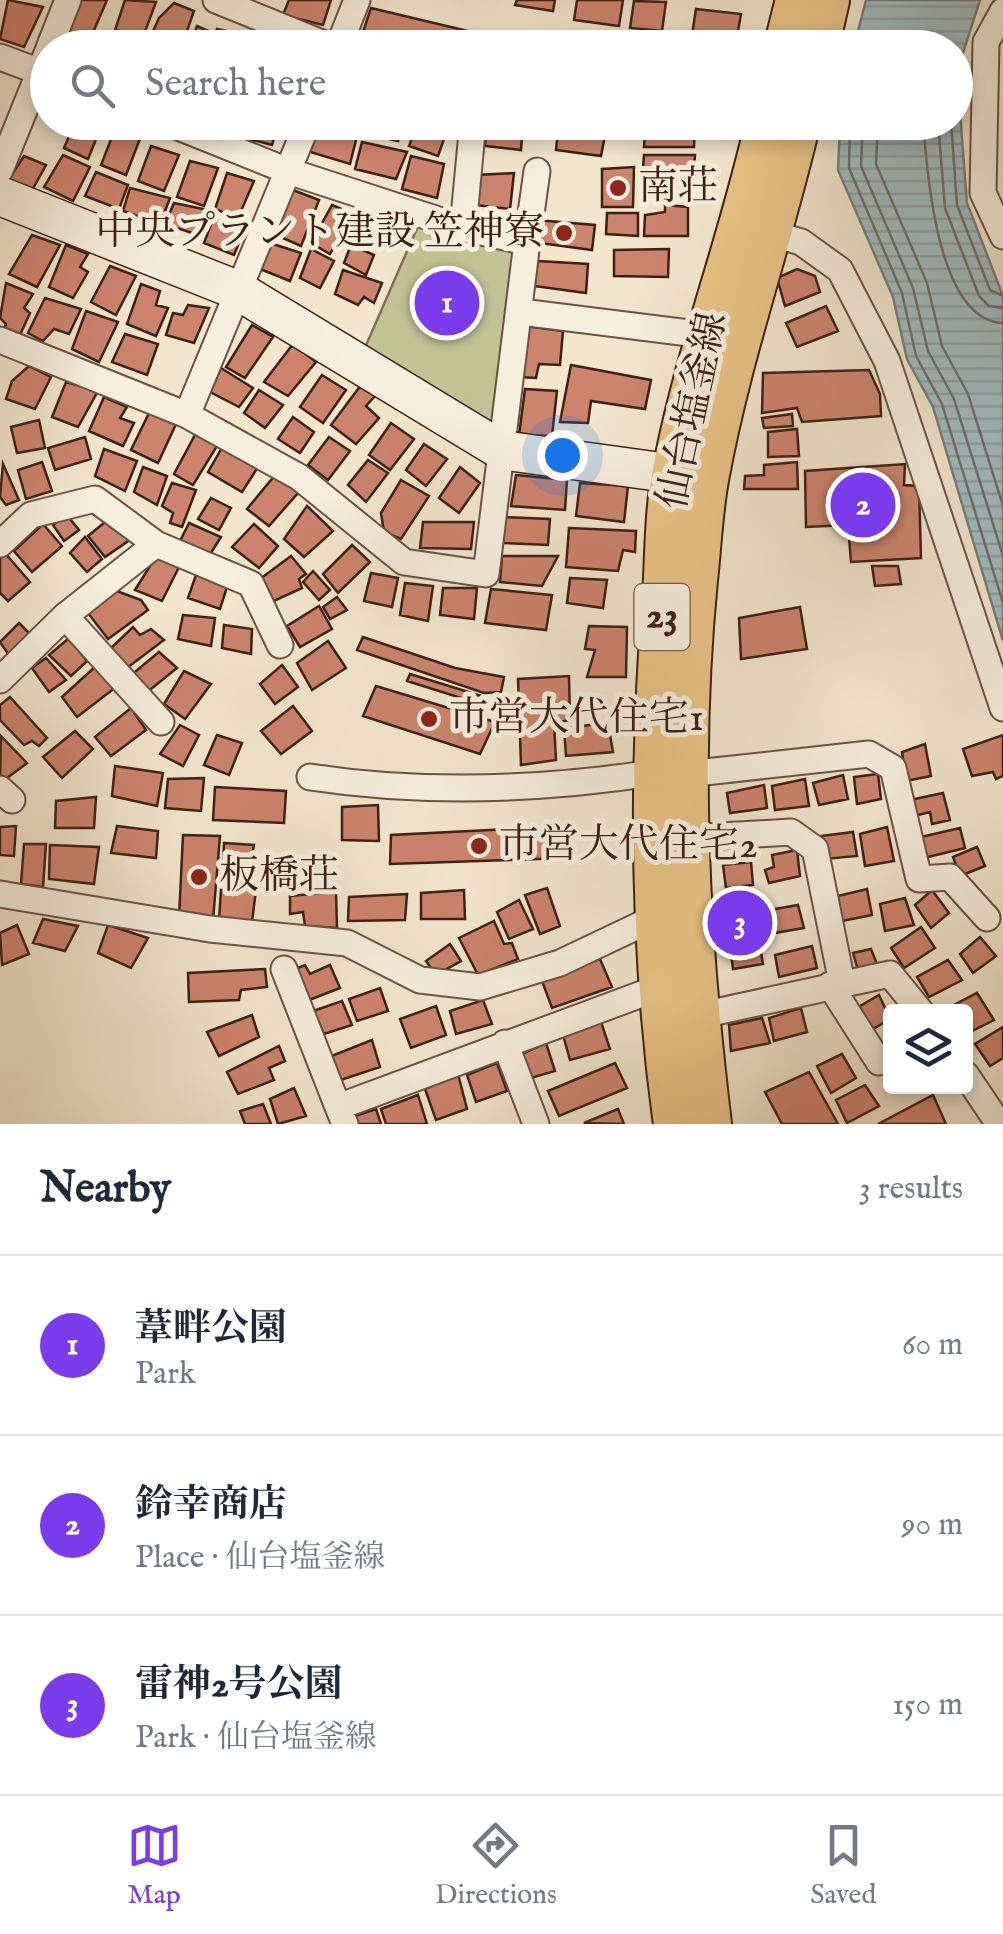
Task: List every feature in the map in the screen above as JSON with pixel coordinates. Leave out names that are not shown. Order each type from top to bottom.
[{"type":"main road","points":[[790,30],[797,0]]},
{"type":"main road","points":[[821,30],[828,0]]},
{"type":"main road","name":"仙台塩釜線","points":[[690,475],[734,352],[758,229],[765,140]]},
{"type":"main road","name":"仙台塩釜線","points":[[710,1124],[697,1016],[671,910],[670,773],[690,475],[705,335],[758,229],[793,140]]},
{"type":"main road","name":"仙台塩釜線","points":[[670,773],[686,838],[658,988],[675,1124]]},
{"type":"street","points":[[57,30],[68,0]]},
{"type":"street","points":[[216,0],[291,30]]},
{"type":"street","points":[[344,30],[357,0]]},
{"type":"street","points":[[1003,11],[986,42],[984,193],[1003,236]]},
{"type":"street","points":[[0,56],[30,59]]},
{"type":"street","points":[[0,170],[30,99]]},
{"type":"street","points":[[211,140],[288,171],[463,228],[527,242]]},
{"type":"street","points":[[188,415],[301,140]]},
{"type":"street","points":[[463,228],[471,140]]},
{"type":"street","points":[[0,340],[188,415],[298,477],[404,562],[486,574],[537,171]]},
{"type":"street","points":[[0,196],[237,290],[501,450],[690,475]]},
{"type":"street","points":[[758,229],[801,242],[840,270],[887,361],[1003,708]]},
{"type":"street","points":[[521,312],[705,335]]},
{"type":"street","points":[[0,544],[31,514],[95,499],[156,544],[251,584],[280,645]]},
{"type":"street","points":[[0,680],[64,616],[156,544]]},
{"type":"street","points":[[64,616],[160,722]]},
{"type":"street","points":[[310,777],[367,786],[522,787],[870,754],[893,768],[919,878],[950,876],[987,918]]},
{"type":"street","points":[[686,838],[791,832],[816,849],[836,984],[879,1062]]},
{"type":"street","points":[[0,894],[210,929],[347,943],[420,980],[480,987],[560,963],[671,910]]},
{"type":"street","points":[[284,970],[342,1116],[504,1042],[658,988]]},
{"type":"street","points":[[697,1016],[890,974],[915,1004]]},
{"type":"street","points":[[504,1042],[536,1124]]},
{"type":"street","points":[[973,1085],[999,1124]]},
{"type":"green space","points":[[418,226],[505,242],[516,257],[493,423],[364,350]]},
{"type":"green space","points":[[752,905],[757,938],[724,944],[725,907]]},
{"type":"water","points":[[866,0],[980,0],[970,30],[858,30]]},
{"type":"water","points":[[839,140],[962,140],[967,203],[1003,296],[1003,641],[933,407],[907,359],[893,297],[838,170]]},
{"type":"building","points":[[8,0],[43,7],[24,47],[0,39]]},
{"type":"building","points":[[76,0],[107,0],[94,30],[63,30]]},
{"type":"building","points":[[125,0],[156,2],[146,30],[115,30]]},
{"type":"building","points":[[289,0],[331,0],[323,25],[283,15]]},
{"type":"building","points":[[517,0],[555,0],[553,11],[515,5]]},
{"type":"building","points":[[577,0],[623,0],[619,26],[574,20]]},
{"type":"building","points":[[634,1],[666,2],[662,30],[630,28]]},
{"type":"building","points":[[174,3],[194,11],[187,30],[154,30]]},
{"type":"building","points":[[371,8],[463,30],[364,30]]},
{"type":"building","points":[[696,9],[741,14],[738,30],[693,30]]},
{"type":"building","points":[[67,140],[96,140],[88,159],[64,148]]},
{"type":"building","points":[[111,140],[139,140],[126,175],[101,165]]},
{"type":"building","points":[[311,140],[356,140],[350,164],[307,151]]},
{"type":"building","points":[[411,140],[444,140],[438,156],[409,146]]},
{"type":"building","points":[[486,140],[522,140],[521,150],[485,146]]},
{"type":"building","points":[[557,140],[604,140],[601,156],[556,150]]},
{"type":"building","points":[[645,140],[694,140],[694,147],[644,147]]},
{"type":"building","points":[[362,142],[407,152],[396,179],[355,169]]},
{"type":"building","points":[[151,146],[179,155],[164,191],[138,181]]},
{"type":"building","points":[[63,155],[90,167],[73,201],[44,187]]},
{"type":"building","points":[[644,155],[695,155],[693,182],[642,181]]},
{"type":"building","points":[[24,156],[46,165],[31,192],[9,179]]},
{"type":"building","points":[[411,156],[444,164],[437,198],[402,189]]},
{"type":"building","points":[[190,161],[218,168],[204,206],[177,197]]},
{"type":"building","name":"南荘","points":[[634,167],[633,207],[602,207],[602,169]]},
{"type":"building","points":[[96,172],[128,185],[119,209],[85,196]]},
{"type":"building","points":[[227,173],[254,181],[238,218],[215,209]]},
{"type":"building","points":[[514,173],[510,209],[475,205],[476,175]]},
{"type":"building","points":[[130,188],[170,198],[160,224],[123,211]]},
{"type":"building","points":[[293,190],[319,200],[301,246],[274,234]]},
{"type":"building","points":[[174,203],[208,210],[198,235],[165,224]]},
{"type":"building","points":[[332,205],[354,214],[330,254],[311,243]]},
{"type":"building","points":[[665,205],[688,207],[688,236],[644,236],[645,215],[665,212]]},
{"type":"building","points":[[607,213],[638,213],[638,236],[606,234]]},
{"type":"building","points":[[213,219],[245,228],[234,255],[204,243]]},
{"type":"building","name":"中央プラント建設 笠神寮","points":[[536,220],[595,225],[592,250],[532,242]]},
{"type":"building","points":[[32,235],[60,245],[37,287],[9,274]]},
{"type":"building","points":[[270,243],[301,253],[290,281],[260,269]]},
{"type":"building","points":[[66,245],[88,254],[80,267],[88,272],[73,298],[49,287]]},
{"type":"building","points":[[351,245],[374,255],[366,275],[344,263]]},
{"type":"building","points":[[311,249],[334,261],[320,288],[300,278]]},
{"type":"building","points":[[669,249],[668,277],[614,276],[614,250]]},
{"type":"building","points":[[538,261],[588,264],[586,293],[534,286]]},
{"type":"building","points":[[110,266],[136,276],[116,315],[91,302]]},
{"type":"building","points":[[797,269],[815,276],[820,292],[785,306],[777,278]]},
{"type":"building","points":[[343,270],[382,283],[374,303],[364,297],[358,305],[335,294]]},
{"type":"building","points":[[6,283],[33,294],[24,308],[30,313],[19,337],[4,330],[6,324],[0,318]]},
{"type":"building","points":[[141,284],[160,291],[156,305],[168,308],[156,336],[127,324]]},
{"type":"building","points":[[45,298],[81,309],[69,334],[54,329],[43,341],[28,333]]},
{"type":"building","points":[[188,305],[209,308],[194,343],[166,335],[173,313],[183,315]]},
{"type":"building","points":[[826,306],[838,331],[797,347],[786,323]]},
{"type":"building","points":[[86,311],[118,322],[99,362],[72,349]]},
{"type":"building","points":[[252,325],[273,337],[245,378],[226,367]]},
{"type":"building","points":[[525,326],[563,331],[560,365],[539,364],[536,378],[519,377]]},
{"type":"building","points":[[125,334],[158,344],[147,375],[112,362]]},
{"type":"building","points":[[293,344],[316,362],[288,396],[264,382]]},
{"type":"building","points":[[571,365],[651,380],[645,409],[591,401],[588,423],[560,422]]},
{"type":"building","points":[[29,366],[51,377],[35,409],[6,399],[12,381]]},
{"type":"building","points":[[221,368],[253,388],[239,407],[210,392]]},
{"type":"building","points":[[869,370],[880,394],[881,416],[802,422],[797,408],[762,413],[763,373]]},
{"type":"building","points":[[322,375],[346,390],[323,423],[300,407]]},
{"type":"building","points":[[66,382],[98,391],[78,427],[52,417]]},
{"type":"building","points":[[361,385],[375,396],[366,406],[379,418],[356,444],[331,425]]},
{"type":"building","points":[[525,389],[557,391],[552,436],[519,435]]},
{"type":"building","points":[[259,390],[283,405],[265,428],[244,413]]},
{"type":"building","points":[[104,397],[127,407],[120,418],[134,423],[123,446],[89,431]]},
{"type":"building","points":[[150,411],[177,422],[158,463],[131,450]]},
{"type":"building","points":[[792,414],[793,426],[764,428],[762,418]]},
{"type":"building","points":[[293,417],[314,432],[300,453],[278,439]]},
{"type":"building","points":[[39,420],[45,448],[17,453],[11,427]]},
{"type":"building","points":[[391,423],[414,439],[390,470],[369,455]]},
{"type":"building","points":[[797,429],[799,456],[768,457],[768,432]]},
{"type":"building","points":[[196,433],[217,446],[193,485],[174,474]]},
{"type":"building","points":[[85,437],[91,459],[55,470],[48,448]]},
{"type":"building","points":[[329,437],[350,451],[328,480],[308,465]]},
{"type":"building","points":[[424,444],[447,459],[426,486],[406,470]]},
{"type":"building","points":[[223,446],[258,467],[242,492],[208,472]]},
{"type":"building","points":[[104,449],[137,461],[125,491],[95,476]]},
{"type":"building","points":[[368,460],[388,473],[366,502],[348,485]]},
{"type":"building","points":[[42,462],[52,491],[26,499],[18,470]]},
{"type":"building","points":[[797,462],[798,489],[744,489],[745,476],[764,475],[764,465]]},
{"type":"building","points":[[3,464],[19,500],[6,505],[0,497]]},
{"type":"building","points":[[905,464],[904,485],[919,486],[921,558],[851,562],[848,525],[806,527],[805,471]]},
{"type":"building","points":[[143,467],[167,476],[157,505],[134,492]]},
{"type":"building","points":[[460,467],[480,483],[459,513],[439,498]]},
{"type":"building","points":[[276,474],[298,493],[269,526],[247,509]]},
{"type":"building","points":[[516,475],[567,480],[565,510],[511,506]]},
{"type":"building","points":[[401,480],[429,496],[401,539],[384,532],[381,513]]},
{"type":"building","points":[[172,483],[196,490],[182,527],[170,523],[173,513],[162,506]]},
{"type":"building","points":[[580,483],[628,486],[624,522],[576,516]]},
{"type":"building","points":[[211,498],[231,508],[219,530],[198,519]]},
{"type":"building","points":[[307,506],[333,531],[304,557],[284,539]]},
{"type":"building","points":[[66,514],[79,530],[64,541],[53,525]]},
{"type":"building","points":[[504,517],[550,519],[548,545],[503,543]]},
{"type":"building","points":[[109,519],[131,539],[105,557],[88,536]]},
{"type":"building","points":[[423,522],[474,522],[471,549],[420,548]]},
{"type":"building","points":[[189,523],[221,537],[207,559],[179,543]]},
{"type":"building","points":[[43,524],[62,546],[32,572],[14,551]]},
{"type":"building","points":[[254,524],[278,546],[259,568],[232,547]]},
{"type":"building","points":[[569,528],[636,531],[635,552],[623,550],[618,571],[566,567]]},
{"type":"building","points":[[85,537],[102,559],[87,572],[70,553]]},
{"type":"building","points":[[352,545],[370,562],[338,593],[323,574]]},
{"type":"building","points":[[4,552],[30,582],[8,601],[0,593],[0,557]]},
{"type":"building","points":[[291,556],[306,574],[299,579],[302,588],[274,601],[260,579]]},
{"type":"building","points":[[502,556],[558,556],[542,586],[500,582]]},
{"type":"building","points":[[155,558],[180,565],[162,601],[135,590]]},
{"type":"building","points":[[872,566],[898,566],[901,584],[875,586]]},
{"type":"building","points":[[313,571],[330,590],[319,600],[303,582]]},
{"type":"building","points":[[371,573],[398,578],[392,607],[364,601]]},
{"type":"building","points":[[196,575],[228,584],[220,609],[188,598]]},
{"type":"building","points":[[570,578],[607,580],[603,608],[567,603]]},
{"type":"building","points":[[405,583],[433,586],[428,621],[400,615]]},
{"type":"building","points":[[443,588],[477,588],[474,619],[440,615]]},
{"type":"building","points":[[491,589],[552,595],[546,630],[485,623]]},
{"type":"building","points":[[114,590],[141,600],[148,610],[108,639],[88,613]]},
{"type":"building","points":[[337,597],[347,610],[330,619],[323,607]]},
{"type":"building","points":[[319,606],[332,629],[300,647],[287,626]]},
{"type":"building","points":[[800,607],[807,649],[741,659],[739,618]]},
{"type":"building","points":[[183,615],[215,618],[211,646],[178,639]]},
{"type":"building","points":[[19,623],[32,636],[9,655],[0,642]]},
{"type":"building","points":[[224,625],[252,629],[251,654],[222,648]]},
{"type":"building","points":[[589,626],[627,627],[626,677],[587,677],[595,650],[585,649]]},
{"type":"building","points":[[133,627],[140,635],[151,629],[164,640],[123,671],[109,650]]},
{"type":"building","points":[[363,637],[455,668],[504,677],[501,692],[484,693],[357,650]]},
{"type":"building","points":[[69,638],[87,661],[71,676],[49,655]]},
{"type":"building","points":[[328,641],[346,668],[312,690],[297,663]]},
{"type":"building","points":[[159,652],[177,668],[146,693],[130,676]]},
{"type":"building","points":[[46,658],[66,680],[49,692],[32,668]]},
{"type":"building","points":[[282,665],[298,687],[275,704],[260,684]]},
{"type":"building","points":[[96,666],[116,687],[77,717],[62,697]]},
{"type":"building","points":[[184,671],[211,684],[185,719],[164,704]]},
{"type":"building","points":[[410,674],[485,697],[483,705],[407,681]]},
{"type":"building","points":[[569,676],[570,720],[554,723],[556,760],[521,765],[518,679]]},
{"type":"building","name":"市営大代住宅1","points":[[376,686],[495,722],[480,754],[363,716]]},
{"type":"building","points":[[10,697],[47,738],[39,746],[32,741],[24,745],[0,720],[0,705]]},
{"type":"building","points":[[293,706],[312,731],[281,754],[261,731]]},
{"type":"building","points":[[131,708],[146,730],[111,756],[95,737]]},
{"type":"building","points":[[608,723],[613,752],[566,756],[564,728]]},
{"type":"building","points":[[180,725],[199,735],[183,766],[160,754]]},
{"type":"building","points":[[75,731],[93,749],[62,778],[43,757]]},
{"type":"building","points":[[217,735],[242,743],[229,775],[204,765]]},
{"type":"building","points":[[1003,735],[1003,776],[996,779],[993,772],[972,776],[963,749]]},
{"type":"building","points":[[1,736],[27,763],[3,781],[0,777]]},
{"type":"building","points":[[925,744],[931,776],[906,781],[902,752]]},
{"type":"building","points":[[115,766],[163,773],[157,806],[112,796]]},
{"type":"building","points":[[878,774],[881,799],[857,804],[854,777]]},
{"type":"building","points":[[843,775],[848,799],[819,805],[813,783]]},
{"type":"building","points":[[204,778],[201,811],[165,808],[168,779]]},
{"type":"building","points":[[805,779],[809,806],[775,810],[772,786]]},
{"type":"building","points":[[764,785],[767,808],[730,813],[727,793]]},
{"type":"building","points":[[215,787],[286,791],[284,823],[213,820]]},
{"type":"building","points":[[943,793],[950,820],[932,824],[930,812],[914,816],[910,800]]},
{"type":"building","points":[[96,797],[94,828],[55,828],[56,801]]},
{"type":"building","points":[[378,805],[379,841],[342,840],[342,807]]},
{"type":"building","points":[[16,826],[14,856],[0,855],[0,827]]},
{"type":"building","points":[[117,826],[158,831],[156,858],[111,853]]},
{"type":"building","name":"市営大代住宅2","points":[[566,826],[567,858],[390,864],[391,835]]},
{"type":"building","points":[[887,827],[894,861],[865,866],[860,834]]},
{"type":"building","points":[[960,828],[965,848],[924,858],[921,837]]},
{"type":"building","points":[[853,832],[857,856],[825,859],[821,836]]},
{"type":"building","name":"板橋荘","points":[[183,835],[220,836],[213,920],[179,918]]},
{"type":"building","points":[[224,843],[254,845],[250,867],[223,865]]},
{"type":"building","points":[[24,844],[46,844],[43,887],[21,884]]},
{"type":"building","points":[[50,845],[99,847],[94,884],[49,879]]},
{"type":"building","points":[[977,847],[985,866],[960,876],[953,857]]},
{"type":"building","points":[[797,850],[800,876],[769,883],[765,870],[774,867],[772,855]]},
{"type":"building","points":[[751,862],[753,885],[726,888],[723,865]]},
{"type":"building","points":[[547,888],[560,926],[540,934],[525,895]]},
{"type":"building","points":[[867,889],[872,915],[842,921],[838,896]]},
{"type":"building","points":[[221,890],[256,890],[252,922],[219,920]]},
{"type":"building","points":[[464,890],[465,919],[421,919],[421,893]]},
{"type":"building","points":[[932,890],[949,913],[931,928],[915,905]]},
{"type":"building","points":[[336,892],[337,928],[305,926],[303,912],[290,914],[290,896]]},
{"type":"building","points":[[407,894],[405,920],[348,921],[349,897]]},
{"type":"building","points":[[905,898],[914,925],[885,931],[880,904]]},
{"type":"building","points":[[519,900],[533,929],[509,939],[497,912]]},
{"type":"building","points":[[798,905],[804,928],[763,935],[758,912]]},
{"type":"building","points":[[43,919],[78,926],[65,951],[33,943]]},
{"type":"building","points":[[494,921],[504,944],[512,943],[518,959],[478,975],[459,938]]},
{"type":"building","points":[[17,925],[29,954],[2,965],[0,933]]},
{"type":"building","points":[[108,925],[148,938],[131,968],[98,953]]},
{"type":"building","points":[[921,927],[935,948],[904,968],[891,948]]},
{"type":"building","points":[[980,937],[996,956],[973,973],[960,954]]},
{"type":"building","points":[[759,941],[763,964],[733,969],[730,946]]},
{"type":"building","points":[[450,944],[461,961],[436,975],[426,961]]},
{"type":"building","points":[[812,946],[817,968],[779,977],[775,955]]},
{"type":"building","points":[[871,949],[877,964],[858,970],[853,953]]},
{"type":"building","points":[[600,959],[612,987],[552,1008],[542,981]]},
{"type":"building","points":[[948,960],[962,980],[929,997],[917,977]]},
{"type":"building","points":[[305,965],[310,974],[330,965],[340,988],[304,1002],[293,970]]},
{"type":"building","points":[[265,969],[267,987],[241,990],[239,1000],[189,1002],[188,973]]},
{"type":"building","points":[[380,988],[388,1011],[357,1021],[349,999]]},
{"type":"building","points":[[977,993],[994,1020],[973,1030],[973,1004],[956,1004]]},
{"type":"building","points":[[879,995],[883,1023],[868,1032],[855,1009]]},
{"type":"building","points":[[483,1000],[492,1024],[456,1034],[450,1011]]},
{"type":"building","points":[[342,1001],[352,1025],[324,1034],[313,1011]]},
{"type":"building","points":[[436,1006],[446,1035],[411,1048],[400,1019]]},
{"type":"building","points":[[801,1008],[807,1032],[774,1041],[769,1018]]},
{"type":"building","points":[[252,1015],[259,1037],[219,1056],[207,1032]]},
{"type":"building","points":[[762,1018],[770,1043],[731,1051],[729,1025]]},
{"type":"building","points":[[600,1019],[610,1049],[570,1060],[563,1035]]},
{"type":"building","points":[[1003,1027],[1003,1058],[990,1066],[975,1044]]},
{"type":"building","points":[[372,1040],[380,1067],[338,1081],[329,1057]]},
{"type":"building","points":[[546,1043],[555,1071],[524,1080],[517,1056]]},
{"type":"building","points":[[279,1046],[285,1061],[269,1068],[274,1080],[238,1094],[227,1072]]},
{"type":"building","points":[[842,1054],[856,1078],[831,1093],[817,1066]]},
{"type":"building","points":[[497,1063],[507,1091],[476,1102],[467,1075]]},
{"type":"building","points":[[615,1063],[627,1088],[559,1116],[548,1091]]},
{"type":"building","points":[[809,1072],[838,1124],[782,1124],[765,1092]]},
{"type":"building","points":[[458,1074],[467,1109],[436,1120],[425,1089]]},
{"type":"building","points":[[865,1085],[879,1106],[847,1123],[836,1100]]},
{"type":"building","points":[[294,1088],[306,1116],[278,1124],[270,1099]]},
{"type":"building","points":[[418,1095],[427,1124],[386,1124],[381,1109]]},
{"type":"building","points":[[933,1095],[946,1124],[878,1124]]},
{"type":"building","points":[[263,1104],[271,1124],[245,1124],[240,1111]]},
{"type":"building","points":[[376,1109],[381,1124],[351,1124],[349,1118]]},
{"type":"building","points":[[618,1109],[624,1124],[584,1123]]},
{"type":"place","name":"南荘","points":[[618,188]]},
{"type":"place","name":"中央プラント建設 笠神寮","points":[[564,233]]},
{"type":"place","name":"葦畔公園","points":[[447,303]]},
{"type":"place","name":"鈴幸商店","points":[[863,505]]},
{"type":"place","name":"市営大代住宅1","points":[[429,719]]},
{"type":"place","name":"市営大代住宅2","points":[[479,846]]},
{"type":"place","name":"板橋荘","points":[[199,877]]},
{"type":"place","name":"雷神2号公園","points":[[740,923]]}]
